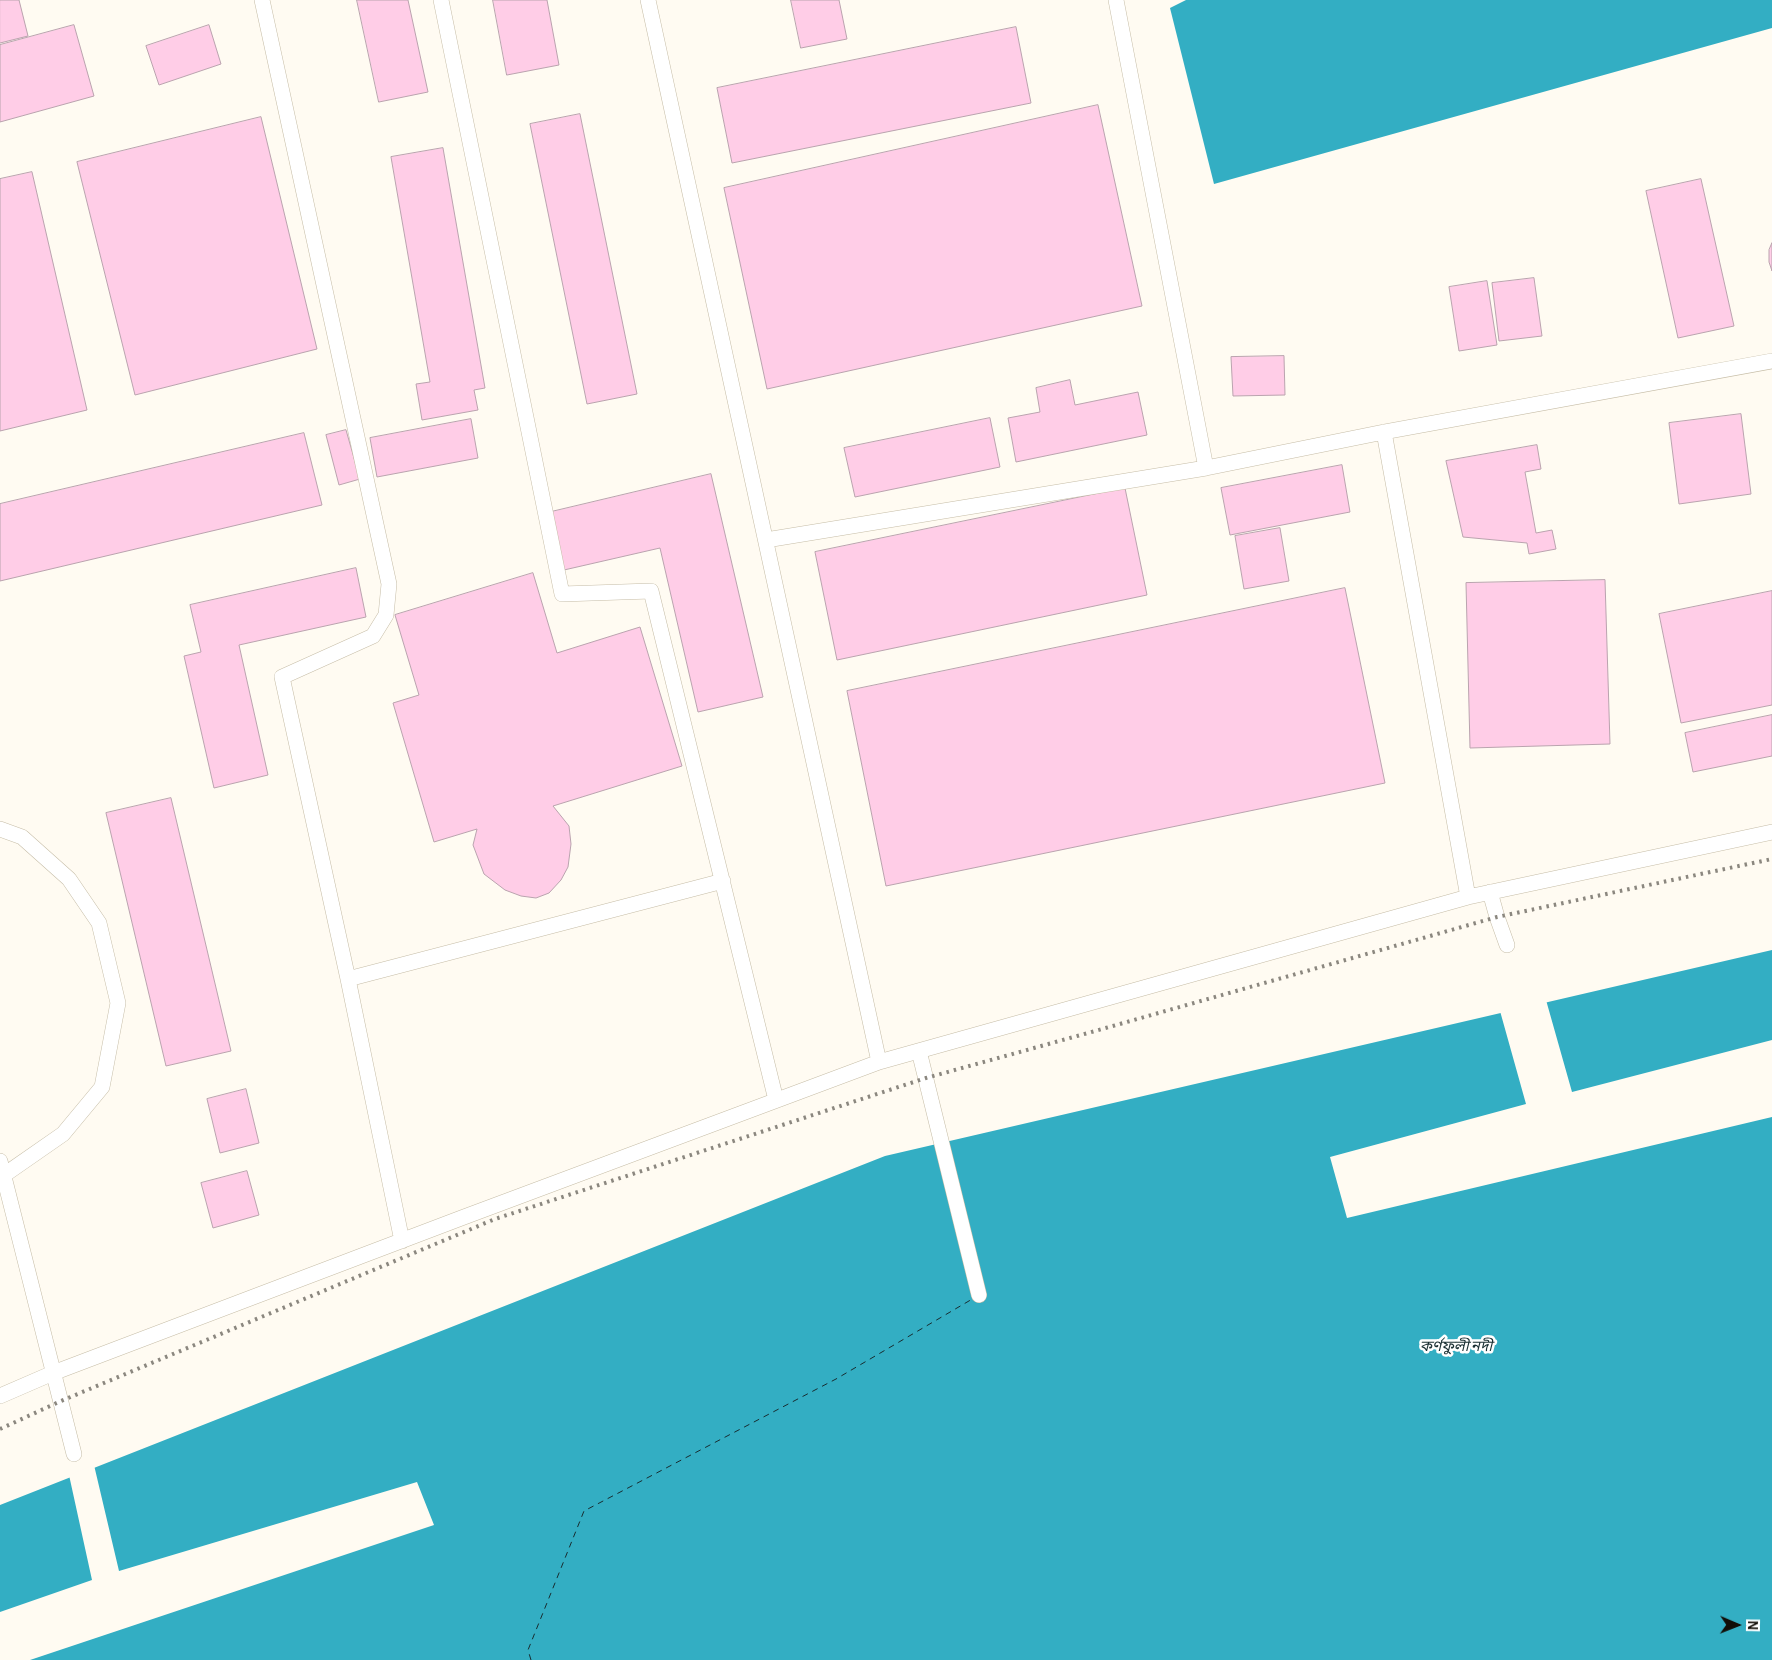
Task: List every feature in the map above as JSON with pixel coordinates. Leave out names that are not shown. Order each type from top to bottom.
[{"type":"lane","points":[[262,0],[389,584],[386,615],[373,636],[282,677],[348,979],[402,1241]]},
{"type":"lane","points":[[441,0],[562,594],[651,591],[776,1100]]},
{"type":"lane","points":[[648,0],[879,1062]]},
{"type":"lane","points":[[1116,0],[1206,468]]},
{"type":"lane","points":[[766,540],[1206,468],[1384,432],[1772,361]]},
{"type":"lane","points":[[1384,432],[1468,897]]},
{"type":"lane","points":[[0,829],[22,837],[70,879],[99,923],[118,1003],[102,1086],[63,1134],[2,1168],[74,1454]]},
{"type":"lane","points":[[0,1396],[53,1373],[879,1062],[1468,897],[1772,832]]},
{"type":"lane","points":[[348,979],[723,881]]},
{"type":"lane","points":[[1490,892],[1507,945]]},
{"type":"lane","points":[[919,1051],[979,1295]]},
{"type":"water","points":[[1186,0],[1772,0],[1772,28],[1214,184],[1170,8]]},
{"type":"water","name":"কর্ণফুলী নদী","points":[[1772,950],[1772,1660],[0,1660],[0,1505],[885,1156]]},
{"type":"pier","points":[[1546,1000],[1572,1092],[1772,1040],[1772,1117],[1347,1218],[1330,1157],[1526,1104],[1500,1011]]},
{"type":"pier","points":[[94,1465],[119,1571],[417,1482],[434,1525],[30,1660],[0,1660],[0,1612],[92,1580],[69,1475]]},
{"type":"building","points":[[0,0],[19,0],[28,36],[0,43]]},
{"type":"building","points":[[357,0],[408,0],[428,92],[379,102]]},
{"type":"building","points":[[493,0],[547,0],[559,65],[507,75]]},
{"type":"building","points":[[791,0],[839,0],[847,39],[801,48]]},
{"type":"building","points":[[74,25],[94,96],[0,122],[0,45]]},
{"type":"building","points":[[209,25],[221,64],[159,85],[146,46]]},
{"type":"building","points":[[1016,27],[1031,103],[732,163],[717,88]]},
{"type":"building","points":[[1098,105],[1142,306],[767,389],[724,188]]},
{"type":"building","points":[[580,114],[637,394],[587,404],[530,124]]},
{"type":"building","points":[[261,117],[317,349],[135,395],[77,162]]},
{"type":"building","points":[[443,148],[485,388],[474,390],[478,410],[422,420],[416,384],[430,382],[391,157]]},
{"type":"building","points":[[32,172],[87,410],[0,431],[0,179]]},
{"type":"building","points":[[1701,179],[1734,326],[1678,338],[1646,191]]},
{"type":"building","points":[[1772,243],[1772,271],[1769,262],[1769,250]]},
{"type":"building","points":[[1534,278],[1542,336],[1499,341],[1492,283]]},
{"type":"building","points":[[1487,281],[1497,345],[1459,351],[1449,287]]},
{"type":"building","points":[[1284,356],[1285,395],[1233,396],[1231,357]]},
{"type":"building","points":[[1070,380],[1075,405],[1138,392],[1147,435],[1016,462],[1008,418],[1040,412],[1036,388]]},
{"type":"building","points":[[1741,414],[1751,494],[1679,504],[1669,423]]},
{"type":"building","points":[[990,418],[1000,467],[855,497],[844,448]]},
{"type":"building","points":[[471,419],[478,458],[377,477],[370,438]]},
{"type":"building","points":[[346,430],[360,479],[339,485],[326,435]]},
{"type":"building","points":[[304,433],[322,505],[0,581],[0,504]]},
{"type":"building","points":[[1537,445],[1541,469],[1525,472],[1536,533],[1552,530],[1556,549],[1529,554],[1527,543],[1463,537],[1446,461]]},
{"type":"building","points":[[1342,465],[1350,512],[1230,535],[1221,488]]},
{"type":"building","points":[[711,474],[763,697],[698,712],[660,548],[564,570],[551,512]]},
{"type":"building","points":[[1125,488],[1147,595],[837,660],[815,552]]},
{"type":"building","points":[[1280,528],[1289,581],[1244,589],[1235,536]]},
{"type":"building","points":[[356,568],[366,617],[239,645],[268,775],[214,788],[184,656],[201,652],[190,605]]},
{"type":"building","points":[[533,573],[557,653],[640,627],[682,766],[553,806],[569,826],[571,844],[568,867],[561,880],[549,893],[536,898],[521,896],[505,890],[484,874],[473,845],[477,829],[434,842],[393,703],[419,695],[395,615]]},
{"type":"building","points":[[1605,580],[1610,744],[1470,748],[1466,583]]},
{"type":"building","points":[[1345,588],[1385,783],[886,886],[847,691]]},
{"type":"building","points":[[1772,591],[1772,705],[1681,723],[1659,614]]},
{"type":"building","points":[[1772,715],[1772,756],[1693,772],[1685,733]]},
{"type":"building","points":[[171,798],[231,1051],[166,1066],[106,813]]},
{"type":"building","points":[[246,1089],[259,1143],[220,1153],[207,1099]]},
{"type":"building","points":[[247,1171],[259,1215],[213,1228],[201,1183]]},
{"type":"ferry route","points":[[531,1660],[528,1650],[584,1511],[836,1379],[974,1298]]},
{"type":"railway","points":[[0,1429],[61,1401],[495,1219],[926,1078],[1497,917],[1772,859]]}]
